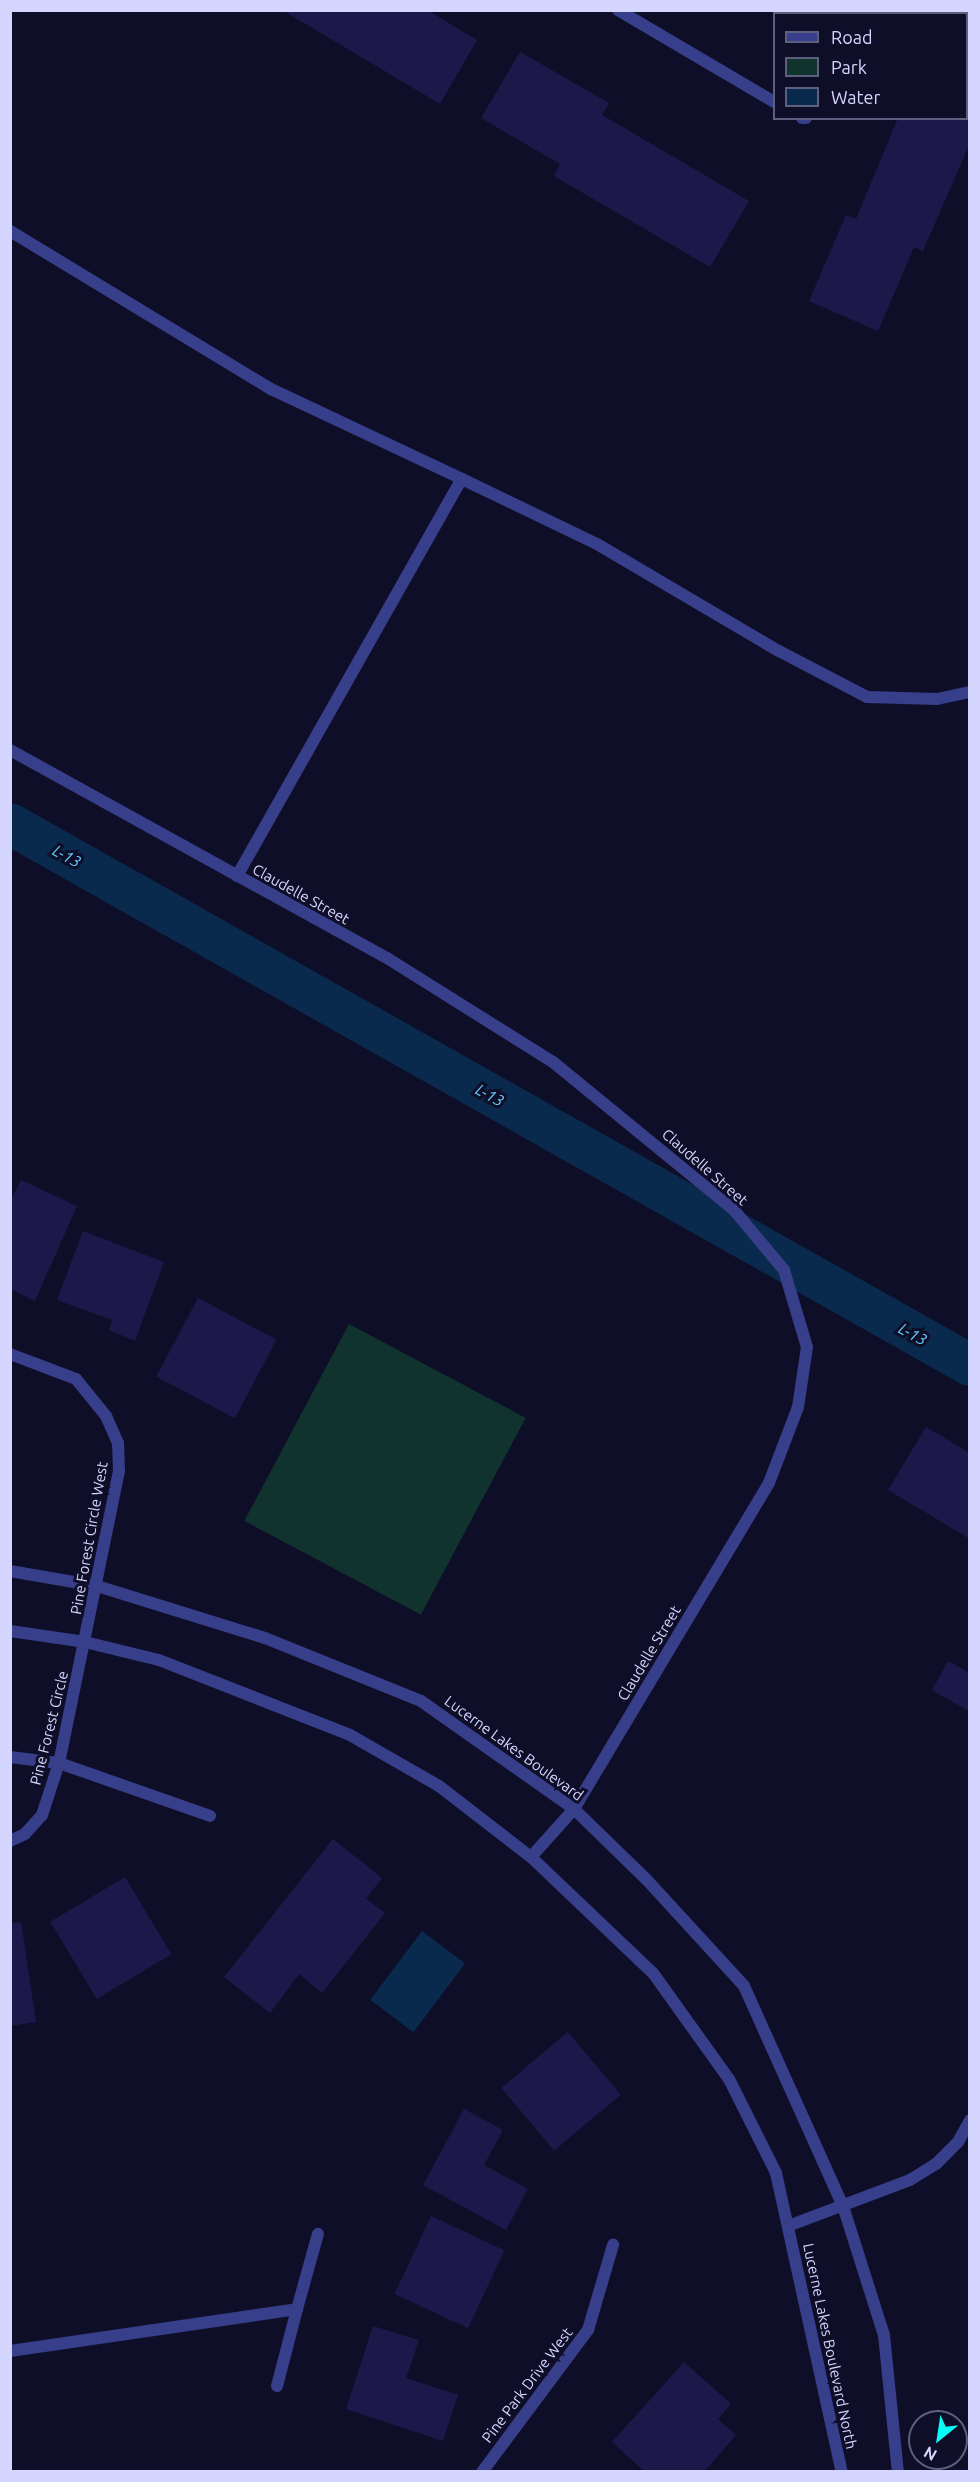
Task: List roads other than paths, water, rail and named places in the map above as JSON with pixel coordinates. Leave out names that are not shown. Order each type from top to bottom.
[{"type":"street","points":[[618,10],[773,101]]},
{"type":"street","points":[[10,231],[271,389],[597,544],[779,651],[867,697],[937,699],[969,692]]},
{"type":"street","points":[[237,876],[462,479]]},
{"type":"street","name":"Claudelle Street","points":[[10,750],[387,958],[553,1062],[734,1210],[784,1270],[807,1347],[798,1407],[769,1483],[574,1809],[531,1857]]},
{"type":"street","name":"Pine Forest Circle West","points":[[10,1354],[76,1379],[106,1416],[118,1443],[119,1471],[85,1642]]},
{"type":"street","name":"Lucerne Lakes Boulevard","points":[[10,1571],[97,1586],[266,1638],[421,1701],[574,1809],[647,1880],[744,1986],[843,2206]]},
{"type":"street","points":[[10,1631],[85,1642],[159,1660],[350,1735],[440,1786],[531,1857],[653,1973],[729,2079],[776,2173],[788,2226],[910,2180],[936,2164],[958,2142],[969,2120]]},
{"type":"street","name":"Pine Forest Circle","points":[[10,1841],[26,1834],[42,1815],[59,1763],[85,1642]]},
{"type":"street","points":[[10,1756],[59,1763],[210,1816]]},
{"type":"street","points":[[843,2206],[884,2336],[898,2472]]},
{"type":"street","name":"Lucerne Lakes Boulevard North","points":[[788,2226],[842,2472]]},
{"type":"street","points":[[277,2386],[318,2234]]},
{"type":"street","name":"Pine Park Drive West","points":[[482,2472],[588,2330],[613,2245]]},
{"type":"street","points":[[10,2351],[297,2309]]},
{"type":"water","points":[[422,1931],[465,1963],[413,2032],[370,2000]]},
{"type":"waterway","name":"L-13","points":[[10,824],[970,1365]]}]
